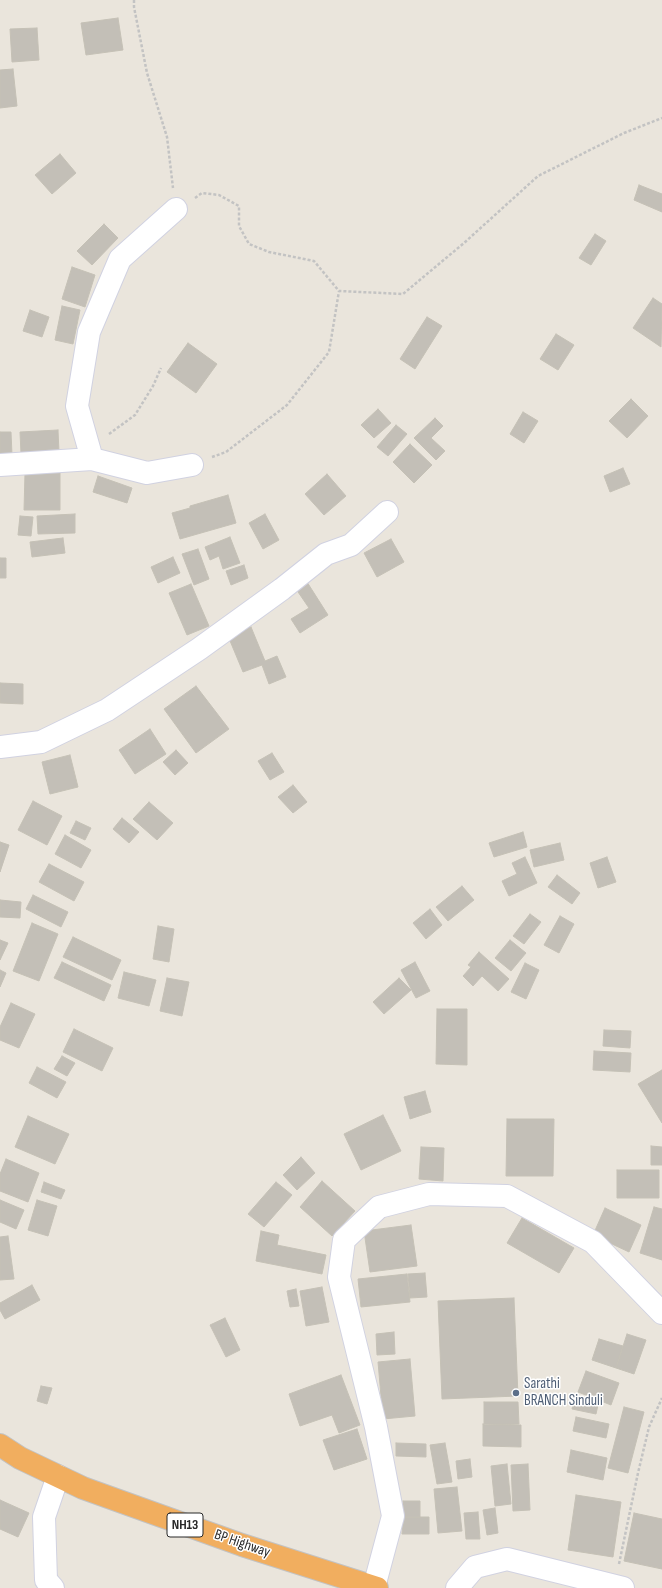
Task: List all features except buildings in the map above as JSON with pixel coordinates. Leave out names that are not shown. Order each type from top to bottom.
[{"type":"highway","name":"BP Highway","points":[[0,1445],[20,1458],[83,1488],[242,1545],[376,1588]]},
{"type":"street","points":[[92,459],[77,406],[89,332],[120,259],[176,209]]},
{"type":"street","points":[[0,465],[92,459],[147,473],[192,465]]},
{"type":"street","points":[[0,747],[41,742],[107,710],[199,649],[282,589],[326,554],[350,545],[387,512]]},
{"type":"street","points":[[376,1588],[393,1516],[376,1427],[339,1277],[344,1240],[379,1207],[429,1194],[507,1196],[593,1242],[662,1313]]},
{"type":"street","points":[[54,1588],[46,1580],[44,1517],[58,1476]]},
{"type":"street","points":[[457,1588],[475,1567],[507,1559],[619,1587]]},
{"type":"path","points":[[134,0],[146,73],[166,137],[176,209],[202,193],[219,195],[239,206],[239,226],[249,244],[269,252],[314,261],[339,291],[403,294],[464,243],[538,176],[624,134],[662,118]]},
{"type":"path","points":[[192,465],[226,452],[286,405],[329,352],[339,291]]},
{"type":"path","points":[[104,438],[135,415],[153,386],[161,368]]},
{"type":"path","points":[[619,1587],[638,1473],[649,1427],[662,1398]]},
{"type":"place","name":"Sarathi BRANCH Sinduli","points":[[516,1393]]}]
